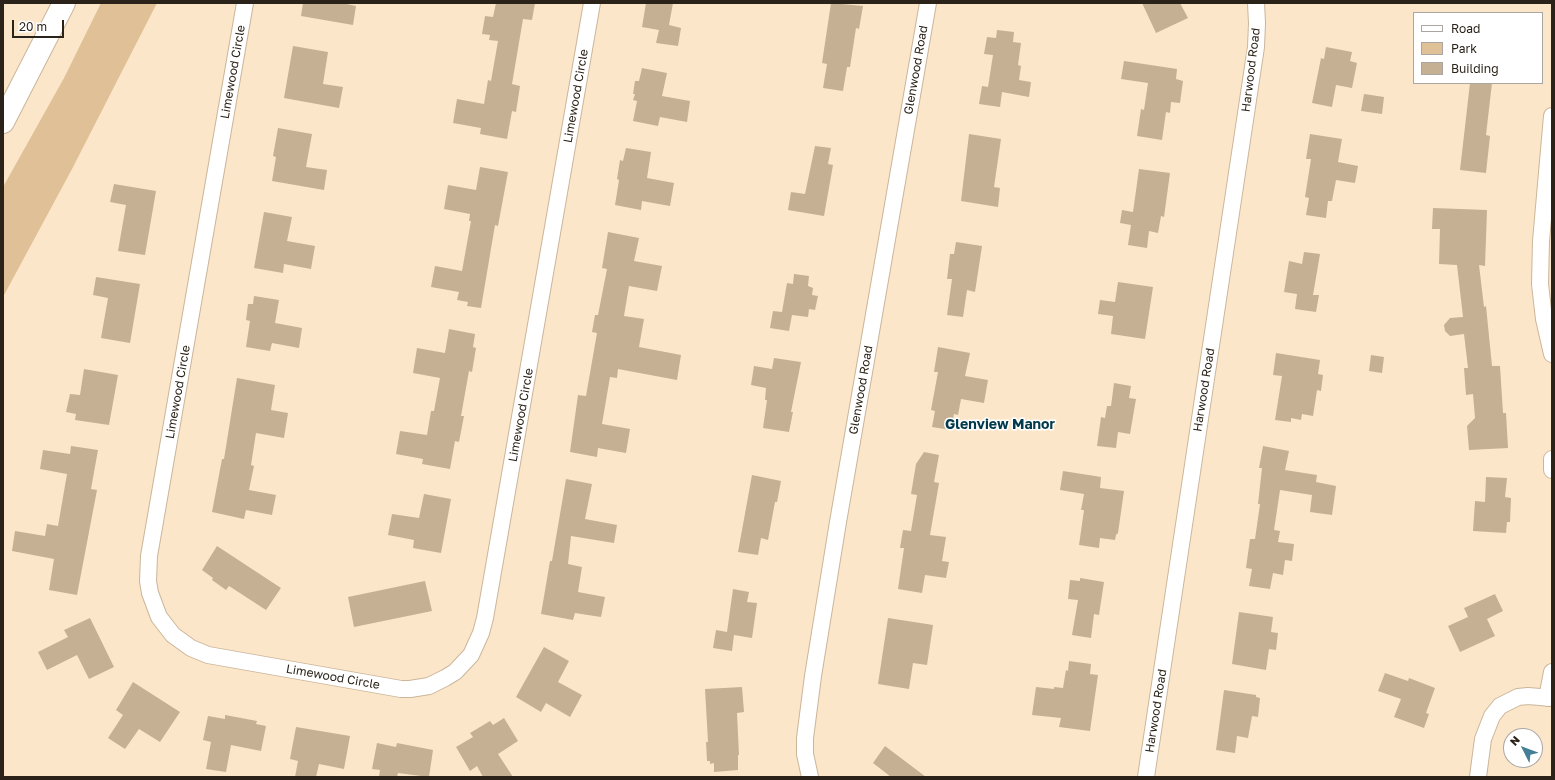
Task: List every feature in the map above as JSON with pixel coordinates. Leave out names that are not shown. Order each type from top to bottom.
[{"type":"highway","points":[[3,122],[64,3]]},
{"type":"street","name":"Limewood Circle","points":[[245,3],[149,556],[148,574],[150,593],[159,617],[173,635],[191,648],[208,655],[401,689],[429,686],[455,672],[471,655],[482,633],[592,3]]},
{"type":"street","name":"Glenwood Road","points":[[810,777],[805,738],[813,676],[838,522],[928,3]]},
{"type":"street","name":"Harwood Road","points":[[1146,777],[1256,47],[1258,23],[1256,3]]},
{"type":"street","points":[[1552,116],[1541,242],[1540,284],[1544,319],[1552,354]]},
{"type":"street","points":[[1552,459],[1552,470]]},
{"type":"street","points":[[1478,777],[1483,740],[1492,716],[1500,706],[1518,697],[1528,696],[1550,698],[1552,672]]},
{"type":"green space","points":[[101,3],[157,3],[72,169],[3,297],[3,187],[64,78]]},
{"type":"building","points":[[303,3],[342,3],[356,6],[353,25],[301,16]]},
{"type":"building","points":[[496,3],[535,3],[532,20],[523,19],[512,84],[520,86],[516,112],[512,111],[507,139],[480,134],[481,128],[453,123],[457,99],[484,104],[488,80],[491,81],[498,41],[489,40],[490,35],[482,34],[485,16],[493,17]]},
{"type":"building","points":[[646,3],[673,3],[669,25],[681,28],[678,46],[656,43],[659,30],[642,27]]},
{"type":"building","points":[[831,3],[863,6],[859,29],[856,28],[850,67],[847,67],[843,91],[823,88],[827,64],[822,63]]},
{"type":"building","points":[[1142,3],[1180,3],[1188,18],[1156,33]]},
{"type":"building","points":[[997,30],[1014,32],[1013,42],[1021,43],[1018,65],[1021,66],[1019,80],[1031,82],[1029,97],[1002,92],[1000,107],[979,104],[982,86],[988,87],[993,55],[984,54],[987,37],[996,38]]},
{"type":"building","points":[[293,46],[328,52],[323,84],[343,87],[339,108],[284,98]]},
{"type":"building","points":[[1326,47],[1352,52],[1350,61],[1357,63],[1352,88],[1336,85],[1332,107],[1312,103],[1321,58],[1324,59]]},
{"type":"building","points":[[1124,61],[1177,69],[1176,79],[1183,81],[1180,103],[1171,102],[1170,113],[1166,112],[1162,140],[1137,136],[1141,109],[1144,110],[1148,83],[1121,79]]},
{"type":"building","points":[[642,68],[667,73],[662,96],[690,101],[687,122],[660,117],[658,126],[633,121],[637,101],[633,100],[635,94],[633,94],[635,81],[639,81]]},
{"type":"building","points":[[1470,84],[1492,84],[1486,135],[1490,136],[1486,173],[1460,170]]},
{"type":"building","points":[[1364,94],[1384,97],[1382,114],[1361,111]]},
{"type":"building","points":[[278,128],[312,134],[306,167],[327,170],[324,190],[272,181],[276,157],[273,156]]},
{"type":"building","points":[[969,134],[1001,139],[994,187],[1000,188],[998,207],[961,201]]},
{"type":"building","points":[[1310,134],[1342,139],[1338,162],[1358,166],[1355,183],[1336,180],[1332,201],[1328,201],[1326,218],[1306,215],[1309,198],[1305,197],[1311,159],[1306,159]]},
{"type":"building","points":[[815,146],[831,148],[828,164],[833,165],[824,216],[788,210],[791,192],[805,194]]},
{"type":"building","points":[[626,148],[651,152],[647,178],[674,183],[670,206],[642,201],[641,210],[615,205],[619,180],[617,179],[620,160],[623,161]]},
{"type":"building","points":[[480,167],[508,172],[498,226],[495,225],[481,308],[467,306],[468,302],[457,300],[459,292],[431,287],[435,266],[462,271],[471,221],[469,221],[470,214],[444,209],[448,185],[476,190]]},
{"type":"building","points":[[1139,169],[1170,173],[1164,217],[1161,216],[1158,233],[1149,231],[1147,248],[1128,245],[1131,225],[1120,223],[1122,210],[1133,212]]},
{"type":"building","points":[[114,184],[156,191],[145,255],[118,251],[126,205],[110,202]]},
{"type":"building","points":[[1433,208],[1487,210],[1485,266],[1479,265],[1484,307],[1486,306],[1492,366],[1500,366],[1503,413],[1506,413],[1508,448],[1469,450],[1467,426],[1475,418],[1473,394],[1466,395],[1464,368],[1468,368],[1464,334],[1450,336],[1445,331],[1444,325],[1450,318],[1463,317],[1457,265],[1439,264],[1440,229],[1432,229]]},
{"type":"building","points":[[264,212],[292,217],[287,241],[315,246],[311,269],[284,264],[283,273],[254,268]]},
{"type":"building","points":[[608,232],[639,238],[634,261],[662,266],[657,291],[629,286],[624,316],[644,319],[639,347],[681,355],[677,380],[618,369],[617,378],[610,377],[602,424],[630,429],[626,453],[598,448],[597,457],[570,452],[578,395],[586,396],[597,333],[592,332],[595,315],[598,315],[607,269],[602,268]]},
{"type":"building","points":[[956,242],[982,246],[975,292],[967,290],[963,317],[947,315],[952,279],[947,279],[950,254],[954,254]]},
{"type":"building","points":[[1304,252],[1320,254],[1313,295],[1319,295],[1316,312],[1295,309],[1297,294],[1284,292],[1289,261],[1302,264]]},
{"type":"building","points":[[794,274],[809,276],[808,286],[813,288],[812,295],[818,296],[815,310],[809,309],[808,317],[792,315],[789,331],[770,328],[773,311],[782,312],[787,283],[793,284]]},
{"type":"building","points":[[96,277],[140,284],[130,343],[101,338],[108,298],[93,295]]},
{"type":"building","points":[[1118,282],[1153,287],[1145,339],[1111,334],[1113,316],[1098,314],[1100,300],[1115,302]]},
{"type":"building","points":[[254,296],[279,300],[275,323],[302,328],[299,348],[272,343],[270,351],[246,347],[250,321],[246,320],[248,304],[253,304]]},
{"type":"building","points":[[449,329],[475,334],[473,347],[476,348],[472,372],[469,371],[461,416],[464,416],[459,442],[455,441],[450,469],[422,464],[423,459],[396,454],[400,431],[427,435],[431,411],[434,411],[440,378],[413,373],[417,348],[445,353]]},
{"type":"building","points":[[938,347],[970,353],[965,376],[988,380],[984,403],[961,399],[958,415],[954,414],[951,430],[932,427],[935,411],[931,410],[938,372],[934,372]]},
{"type":"building","points":[[1276,353],[1320,360],[1318,374],[1323,375],[1321,391],[1317,390],[1313,416],[1302,414],[1301,420],[1291,418],[1291,422],[1275,420],[1282,376],[1273,375]]},
{"type":"building","points":[[1371,355],[1384,357],[1382,373],[1369,371]]},
{"type":"building","points":[[774,358],[801,362],[791,412],[793,412],[789,432],[763,428],[767,400],[765,400],[766,388],[751,385],[754,366],[772,369]]},
{"type":"building","points":[[84,369],[118,375],[109,425],[75,420],[76,414],[66,412],[70,394],[80,395]]},
{"type":"building","points":[[237,378],[275,385],[271,410],[288,413],[284,438],[256,433],[251,465],[254,466],[249,490],[276,495],[272,515],[246,510],[244,519],[212,512],[222,459],[224,459]]},
{"type":"building","points":[[1114,383],[1131,386],[1129,398],[1136,399],[1130,434],[1118,432],[1116,448],[1097,446],[1101,417],[1105,418],[1107,406],[1111,406]]},
{"type":"building","points":[[71,446],[98,450],[91,489],[97,490],[77,595],[49,590],[54,559],[12,551],[15,531],[45,536],[47,524],[58,526],[67,474],[40,469],[43,450],[70,454]]},
{"type":"building","points":[[1263,446],[1289,451],[1285,470],[1317,475],[1316,482],[1336,486],[1332,515],[1310,512],[1312,495],[1280,490],[1274,530],[1280,531],[1278,542],[1294,544],[1292,561],[1285,560],[1283,575],[1273,573],[1270,589],[1249,586],[1252,569],[1246,568],[1250,539],[1255,539],[1260,504],[1258,504],[1262,468],[1259,468]]},
{"type":"building","points":[[924,452],[939,455],[934,482],[939,483],[930,535],[946,537],[942,561],[949,562],[946,578],[925,575],[922,593],[898,589],[904,548],[900,548],[903,530],[911,531],[917,495],[911,494],[916,464]]},
{"type":"building","points":[[1063,471],[1101,477],[1100,488],[1124,491],[1118,533],[1115,540],[1100,538],[1099,548],[1079,545],[1084,510],[1081,510],[1084,494],[1060,490]]},
{"type":"building","points":[[752,475],[781,481],[777,502],[775,502],[768,540],[761,538],[758,555],[738,552]]},
{"type":"building","points":[[1486,477],[1507,478],[1505,497],[1511,498],[1510,522],[1507,522],[1506,533],[1473,531],[1475,501],[1485,502]]},
{"type":"building","points":[[566,479],[592,484],[585,519],[617,525],[614,543],[571,536],[568,564],[582,567],[578,592],[605,597],[601,617],[575,613],[573,620],[541,614]]},
{"type":"building","points":[[424,494],[451,499],[441,553],[413,548],[414,540],[388,535],[392,514],[419,518]]},
{"type":"building","points":[[217,546],[281,588],[266,610],[229,586],[226,590],[212,580],[213,578],[202,570]]},
{"type":"building","points":[[1080,578],[1104,582],[1099,615],[1094,614],[1091,638],[1072,635],[1078,600],[1068,599],[1070,580],[1080,581]]},
{"type":"building","points":[[425,581],[432,611],[354,627],[348,597]]},
{"type":"building","points":[[733,589],[749,592],[747,602],[757,603],[752,638],[734,635],[732,651],[713,648],[716,630],[727,632]]},
{"type":"building","points":[[1495,594],[1503,611],[1487,619],[1495,636],[1460,652],[1448,626],[1468,617],[1464,608]]},
{"type":"building","points":[[1239,612],[1273,617],[1271,632],[1278,633],[1276,650],[1269,649],[1266,670],[1232,664]]},
{"type":"building","points":[[90,618],[114,667],[89,679],[77,655],[47,670],[38,652],[68,637],[64,630]]},
{"type":"building","points":[[888,618],[933,625],[927,665],[913,663],[909,689],[878,684]]},
{"type":"building","points":[[544,647],[569,661],[558,682],[582,695],[570,717],[546,703],[541,712],[516,697]]},
{"type":"building","points":[[1069,661],[1091,664],[1090,674],[1098,675],[1090,731],[1059,727],[1061,718],[1032,715],[1036,687],[1054,689],[1054,687],[1063,688]]},
{"type":"building","points":[[1385,673],[1408,681],[1409,678],[1435,688],[1426,713],[1429,714],[1424,728],[1394,717],[1401,699],[1378,691]]},
{"type":"building","points":[[133,682],[180,712],[160,742],[139,729],[125,749],[108,738],[123,715],[116,710]]},
{"type":"building","points":[[742,687],[744,712],[737,713],[739,755],[738,770],[714,772],[714,763],[710,764],[710,761],[707,761],[706,742],[708,742],[705,689]]},
{"type":"building","points":[[1224,690],[1256,695],[1256,697],[1260,698],[1258,717],[1252,716],[1248,738],[1237,736],[1235,753],[1216,750]]},
{"type":"building","points":[[225,715],[257,721],[256,724],[266,726],[261,751],[231,745],[226,772],[206,769],[211,742],[203,740],[208,716],[225,719]]},
{"type":"building","points":[[504,718],[518,741],[498,754],[513,777],[483,777],[477,766],[470,771],[456,747],[473,737],[470,733],[490,721],[493,725]]},
{"type":"building","points":[[296,727],[350,736],[344,769],[319,764],[316,777],[295,777],[298,761],[290,759]]},
{"type":"building","points":[[377,743],[396,747],[397,743],[433,750],[429,777],[398,773],[397,777],[379,777],[380,770],[372,769]]},
{"type":"building","points":[[885,746],[926,777],[891,777],[873,763]]},
{"type":"district","name":"Glenview Manor","points":[[1000,425]]}]
